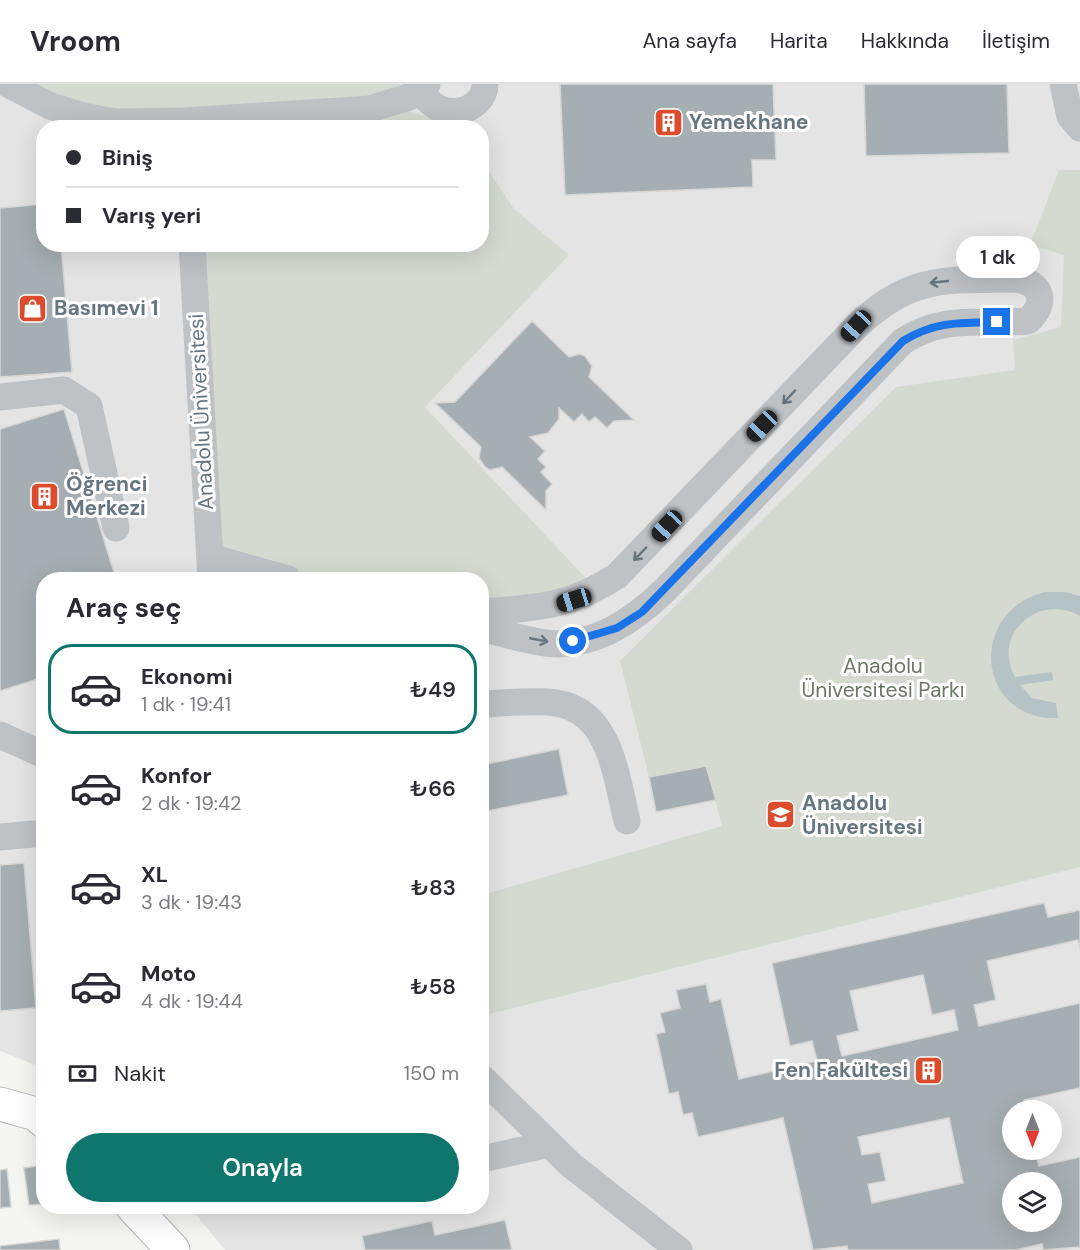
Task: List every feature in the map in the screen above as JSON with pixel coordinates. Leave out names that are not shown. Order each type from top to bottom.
[{"type":"main road","points":[[0,1104],[36,1114]]},
{"type":"main road","points":[[139,1214],[170,1248]]},
{"type":"street","points":[[8,84],[50,106],[105,120]]},
{"type":"street","points":[[234,120],[370,109],[390,105],[426,92],[440,111],[459,111],[476,103],[485,84]]},
{"type":"street","points":[[1063,84],[1070,116],[1080,128]]},
{"type":"street","name":"Anadolu Üniversitesi","points":[[192,252],[211,568]]},
{"type":"street","points":[[489,611],[550,607],[589,593],[617,576],[876,307],[903,291],[935,281],[1015,279],[1027,281],[1037,288],[1041,300],[1037,312],[1028,321],[942,323],[921,330],[903,341],[642,612],[617,628],[589,639],[558,644],[489,630]]},
{"type":"street","points":[[876,307],[903,341]]},
{"type":"street","points":[[0,397],[64,390],[89,406],[116,528]]},
{"type":"street","points":[[211,568],[239,572]]},
{"type":"street","points":[[489,704],[548,702],[568,705],[587,715],[601,730],[609,750],[627,821]]},
{"type":"street","points":[[0,735],[36,751]]},
{"type":"street","points":[[0,837],[36,834]]},
{"type":"street","points":[[489,1085],[571,1165],[679,1250]]},
{"type":"street","points":[[489,1157],[549,1144]]},
{"type":"shaded area","name":"Anadolu Üniversitesi","points":[[0,84],[1080,84],[1080,1250],[225,1250],[196,1214],[489,1214],[489,572],[36,572],[36,1065],[0,1051]]},
{"type":"shaded area","points":[[1045,592],[1065,592],[1080,596],[1080,616],[1064,610],[1049,609],[1035,613],[1023,621],[1014,632],[1009,646],[1009,661],[1015,677],[1052,672],[1053,680],[1020,685],[1032,698],[1056,703],[1058,718],[1031,714],[1011,702],[997,685],[992,664],[993,641],[1002,621],[1020,603]]},
{"type":"green space","points":[[8,84],[425,84],[391,105],[437,120],[110,120]]},
{"type":"green space","name":"Anadolu Üniversitesi Parkı","points":[[1059,170],[1080,170],[1080,867],[489,1014],[489,893],[722,826],[706,766],[649,777],[620,661],[896,387],[1015,370],[1013,340],[1061,327],[1064,255],[1030,245]]},
{"type":"green space","points":[[489,172],[514,209],[569,255],[425,407],[596,589],[489,611],[489,572],[263,572],[210,557],[192,252],[489,252]]},
{"type":"building","name":"Yemekhane","points":[[560,84],[773,84],[776,160],[752,160],[753,187],[565,195]]},
{"type":"building","points":[[864,84],[1007,84],[1009,153],[866,156]]},
{"type":"building","name":"Basımevi 1","points":[[36,205],[36,252],[62,252],[72,372],[0,377],[0,208]]},
{"type":"building","points":[[532,321],[569,357],[580,354],[585,356],[592,366],[589,377],[634,420],[614,421],[607,428],[595,417],[589,422],[582,414],[574,422],[559,408],[559,419],[548,433],[530,437],[545,451],[538,459],[546,467],[541,472],[552,484],[546,491],[546,510],[502,467],[490,470],[485,467],[479,458],[481,447],[435,403],[455,402]]},
{"type":"building","name":"Öğrenci Merkezi","points":[[64,409],[114,572],[36,572],[36,680],[0,691],[0,429]]},
{"type":"building","points":[[559,749],[568,795],[489,811],[489,764]]},
{"type":"building","points":[[706,766],[716,800],[656,812],[649,777]]},
{"type":"building","points":[[24,863],[36,1008],[0,1011],[0,865]]},
{"type":"building","name":"Fen Fakültesi","points":[[1044,903],[1048,917],[1080,910],[1080,950],[1078,940],[987,961],[996,1000],[974,1005],[979,1026],[1080,1003],[1080,1088],[1024,1100],[1002,1100],[1002,1160],[1038,1160],[1039,1166],[1080,1157],[1080,1247],[1043,1250],[1042,1244],[1016,1250],[848,1250],[847,1246],[813,1250],[783,1118],[698,1137],[692,1113],[683,1115],[678,1092],[669,1094],[656,1034],[665,1032],[660,1013],[680,1008],[676,990],[706,984],[710,1002],[721,999],[739,1079],[817,1061],[812,1041],[790,1046],[772,963]],"holes":[[[923,975],[932,1015],[954,1010],[958,1030],[842,1056],[837,1036],[859,1031],[850,991]],[[949,1118],[963,1183],[872,1203],[868,1184],[886,1181],[880,1152],[862,1155],[858,1137]]]},
{"type":"building","points":[[36,1166],[36,1205],[29,1205],[24,1168]]},
{"type":"building","points":[[7,1169],[11,1207],[0,1208],[0,1170]]},
{"type":"building","points":[[505,1220],[512,1250],[365,1250],[362,1236],[432,1221],[435,1235]]},
{"type":"building","points":[[59,1239],[60,1250],[0,1250],[0,1246]]},
{"type":"place","name":"Yemekhane","points":[[668,122]]},
{"type":"place","name":"Basımevi 1","points":[[33,308]]},
{"type":"place","name":"Öğrenci Merkezi","points":[[45,496]]},
{"type":"place","name":"Anadolu Üniversitesi","points":[[781,815]]},
{"type":"place","name":"Fen Fakültesi","points":[[929,1070]]},
{"type":"route","points":[[573,641],[589,639],[617,628],[642,612],[903,341],[921,330],[942,323],[997,322]]}]
